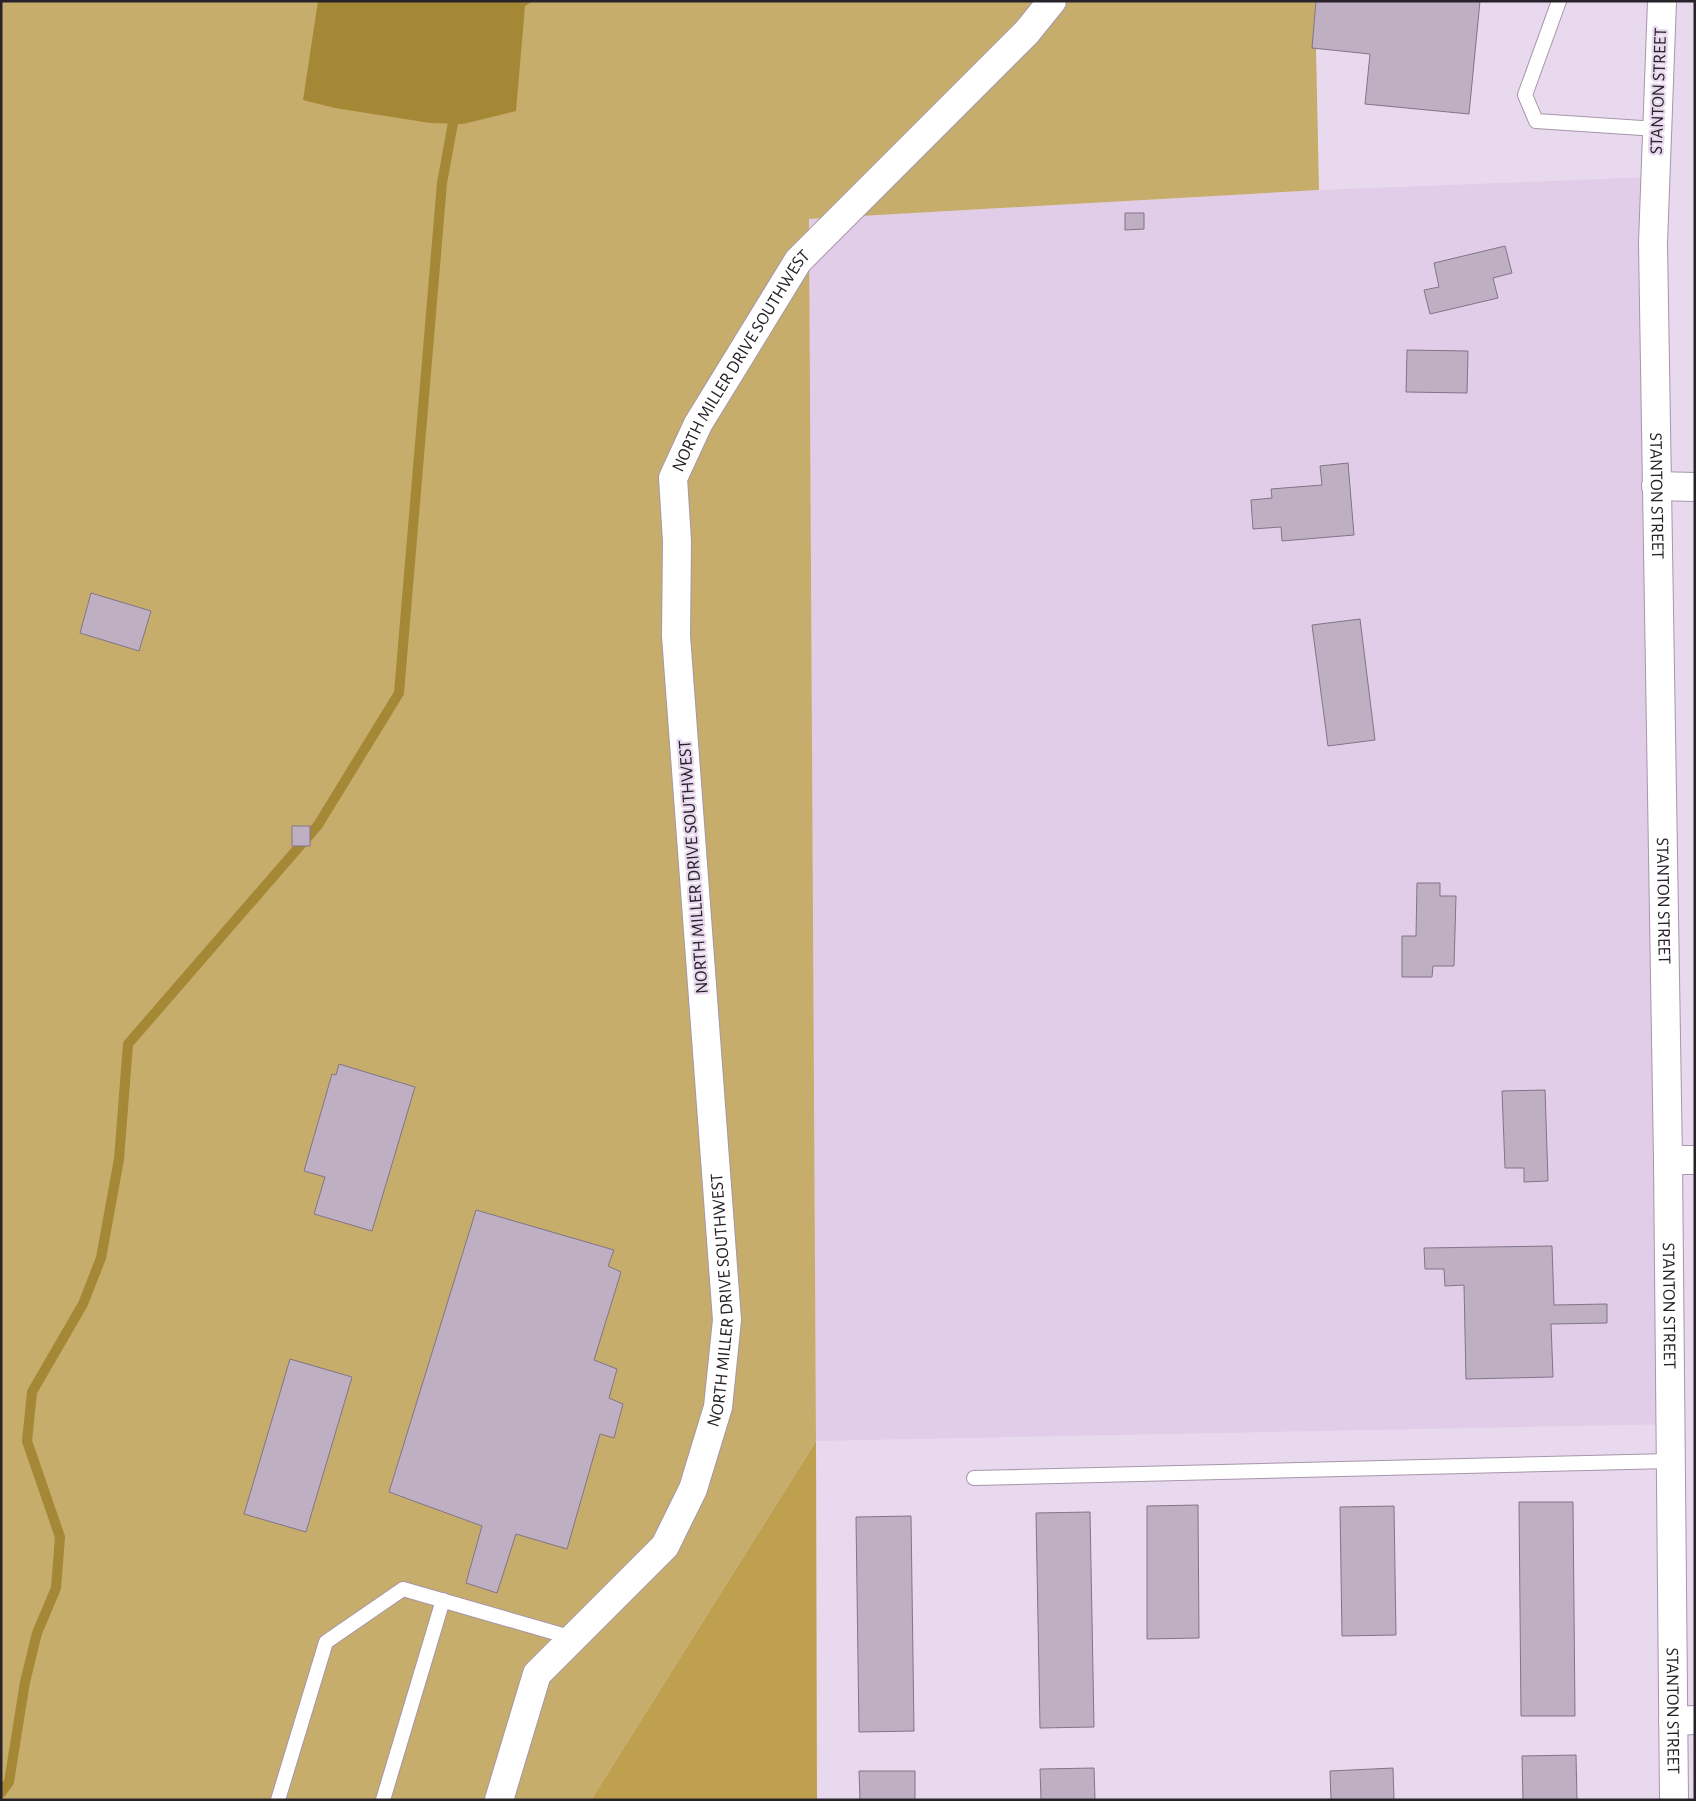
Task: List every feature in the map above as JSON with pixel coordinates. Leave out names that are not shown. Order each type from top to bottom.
[{"type":"street","name":"NORTH MILLER DRIVE SOUTHWEST","points":[[499,1800],[537,1674],[665,1546],[693,1489],[718,1406],[726,1320],[676,636],[677,540],[673,478],[698,424],[798,261],[1027,32],[1052,1]]},
{"type":"street","name":"STANTON STREET","points":[[1662,1],[1653,243],[1668,1160],[1670,1461],[1684,1720],[1674,1800]]},
{"type":"street","points":[[1656,486],[1695,487]]},
{"type":"street","points":[[1668,1160],[1695,1160]]},
{"type":"lane","points":[[1559,1],[1525,95],[1536,120],[1657,129]]},
{"type":"lane","points":[[974,1478],[1670,1461]]},
{"type":"lane","points":[[278,1800],[326,1642],[403,1589],[573,1638]]},
{"type":"lane","points":[[383,1800],[443,1600]]},
{"type":"shaded area","points":[[1,1],[1315,1],[1319,190],[809,219],[816,1441],[591,1800],[1,1800]]},
{"type":"shaded area","points":[[318,1],[533,1],[525,6],[516,111],[463,124],[430,123],[335,108],[303,100]]},
{"type":"shaded area","points":[[1651,177],[1677,1424],[816,1441],[809,219],[1319,190]]},
{"type":"shaded area","points":[[816,1441],[817,1800],[591,1800]]},
{"type":"building","points":[[1316,1],[1480,1],[1469,114],[1365,104],[1370,54],[1312,48]]},
{"type":"building","points":[[1125,213],[1144,213],[1144,229],[1125,230]]},
{"type":"building","points":[[1505,246],[1512,273],[1493,278],[1498,298],[1430,314],[1424,290],[1439,287],[1434,263]]},
{"type":"building","points":[[1407,350],[1468,351],[1467,393],[1406,392]]},
{"type":"building","points":[[1348,463],[1354,535],[1282,541],[1281,527],[1253,529],[1251,500],[1272,498],[1271,489],[1322,485],[1320,466]]},
{"type":"building","points":[[91,593],[151,611],[139,651],[80,633]]},
{"type":"building","points":[[1360,619],[1375,740],[1328,746],[1312,625]]},
{"type":"building","points":[[292,826],[310,826],[310,846],[292,846]]},
{"type":"building","points":[[1417,883],[1440,883],[1440,896],[1456,896],[1454,966],[1433,966],[1432,977],[1402,977],[1402,936],[1416,936]]},
{"type":"building","points":[[339,1064],[415,1087],[372,1231],[314,1214],[325,1177],[304,1171],[332,1074],[336,1075]]},
{"type":"building","points":[[1545,1090],[1548,1181],[1524,1182],[1524,1168],[1505,1168],[1502,1091]]},
{"type":"building","points":[[476,1210],[614,1250],[608,1266],[621,1272],[594,1360],[617,1369],[609,1398],[623,1404],[614,1438],[600,1434],[567,1549],[516,1534],[497,1593],[466,1583],[482,1526],[389,1492]]},
{"type":"building","points":[[1552,1246],[1554,1305],[1607,1304],[1607,1323],[1551,1324],[1553,1377],[1466,1379],[1464,1285],[1445,1286],[1444,1269],[1425,1269],[1424,1248]]},
{"type":"building","points":[[290,1359],[352,1377],[306,1532],[244,1514]]},
{"type":"building","points":[[1519,1502],[1573,1502],[1575,1716],[1521,1716]]},
{"type":"building","points":[[1198,1505],[1199,1638],[1147,1639],[1147,1506]]},
{"type":"building","points":[[1394,1506],[1396,1635],[1342,1636],[1340,1507]]},
{"type":"building","points":[[1090,1512],[1094,1727],[1040,1728],[1036,1513]]},
{"type":"building","points":[[911,1516],[914,1731],[859,1732],[856,1517]]},
{"type":"building","points":[[1576,1755],[1577,1800],[1523,1800],[1522,1756]]},
{"type":"building","points":[[1094,1768],[1095,1800],[1041,1800],[1040,1769]]},
{"type":"building","points":[[1393,1768],[1394,1800],[1331,1800],[1330,1771]]},
{"type":"building","points":[[859,1771],[915,1771],[915,1800],[860,1800]]},
{"type":"waterway","points":[[1,1793],[9,1782],[25,1682],[37,1633],[56,1588],[60,1537],[27,1441],[32,1392],[83,1304],[101,1258],[119,1159],[128,1044],[318,825],[399,693],[442,183],[455,112]]}]
